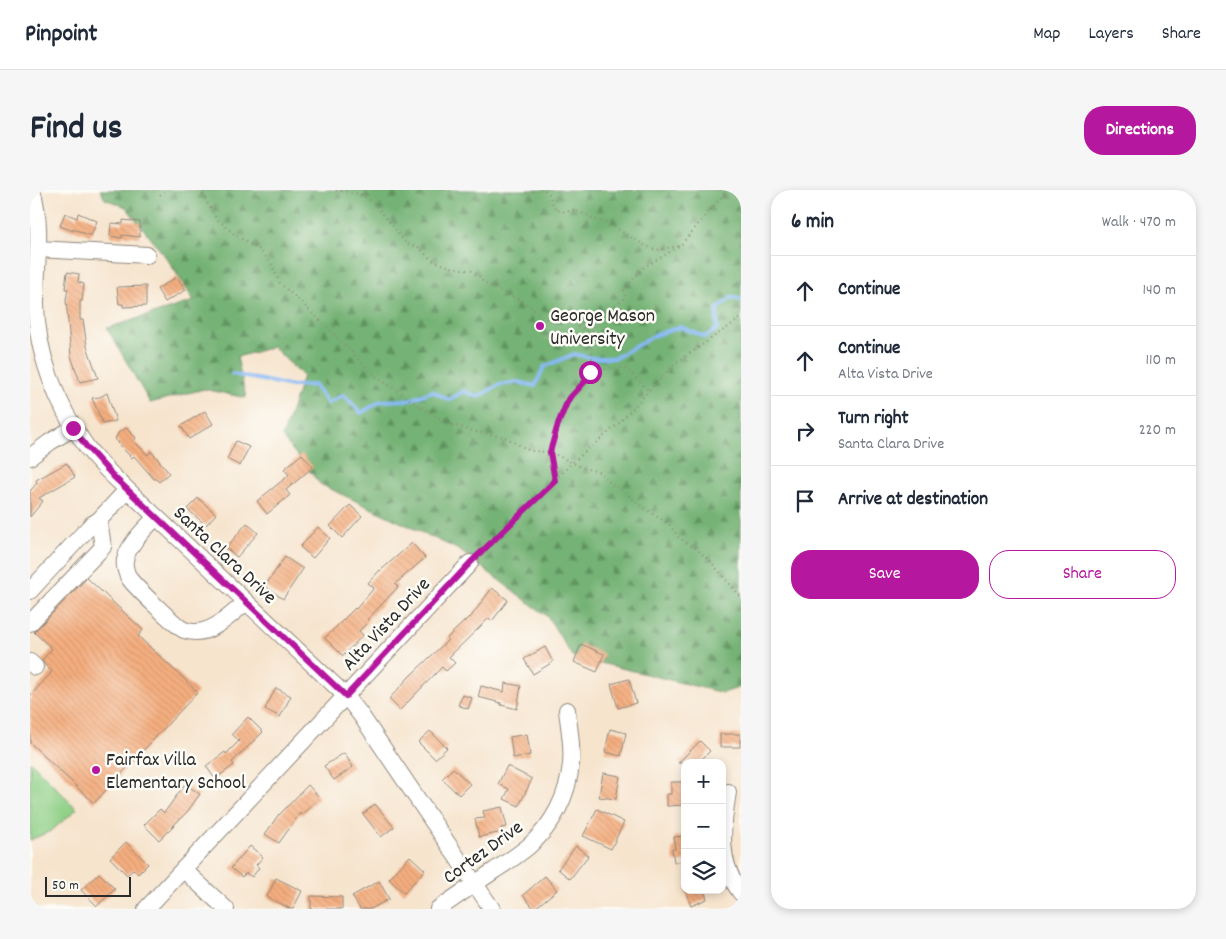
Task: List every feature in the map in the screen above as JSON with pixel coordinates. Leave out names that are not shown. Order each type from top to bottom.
[{"type":"street","name":"Santa Clara Drive","points":[[32,190],[38,220],[36,302],[41,346],[58,398],[73,428],[98,461],[127,490],[346,696],[492,909]]},
{"type":"street","points":[[38,249],[147,255]]},
{"type":"street","points":[[30,457],[73,428]]},
{"type":"street","points":[[30,591],[127,490]]},
{"type":"street","points":[[156,517],[128,550],[124,560],[128,578],[135,586],[182,630],[193,633],[211,628],[230,616],[246,602]]},
{"type":"street","points":[[30,623],[103,547],[99,520]]},
{"type":"street","name":"Alta Vista Drive","points":[[146,909],[470,563]]},
{"type":"street","name":"Cortez Drive","points":[[438,909],[529,846],[544,831],[557,812],[567,787],[571,763],[572,751],[567,710]]},
{"type":"street","points":[[728,792],[724,813],[723,846],[732,880],[741,893]]},
{"type":"street","points":[[183,869],[226,909]]},
{"type":"path","points":[[160,195],[166,190]]},
{"type":"path","points":[[200,190],[216,218],[234,234],[260,250],[272,263],[280,283],[320,320],[375,376],[449,424],[476,432],[505,437],[530,451],[550,452],[583,468],[600,472],[610,483],[670,524],[679,538],[695,548],[710,561],[741,597]]},
{"type":"path","points":[[336,190],[360,194],[372,201],[407,244],[418,247],[432,260],[450,267],[473,271],[484,282],[518,298],[541,316],[555,321],[560,318],[592,332]]},
{"type":"path","points":[[545,190],[557,210],[565,212],[573,210],[608,223],[644,245],[656,250],[680,246]]},
{"type":"path","points":[[555,481],[550,452],[558,424],[568,400],[589,377],[592,358],[592,332],[604,314],[626,297],[624,290],[643,268],[680,246],[727,190]]},
{"type":"path","points":[[470,563],[572,463],[616,426],[673,365],[741,318]]},
{"type":"path","points":[[590,372],[611,368],[627,369],[649,391]]},
{"type":"green space","name":"George Mason University","points":[[100,190],[741,190],[741,687],[723,693],[572,656],[548,617],[459,550],[320,484],[282,437],[303,376],[273,347],[237,357],[246,398],[204,389],[150,403],[107,328],[194,301],[168,260],[126,207],[105,199]]},
{"type":"green space","points":[[30,761],[77,809],[51,831],[30,840]]},
{"type":"building","points":[[65,213],[77,218],[78,213],[97,221],[91,236],[60,226]]},
{"type":"building","points":[[123,220],[140,222],[140,237],[122,235],[122,238],[110,236],[111,223],[123,224]]},
{"type":"building","points":[[67,272],[79,274],[78,282],[84,284],[82,301],[80,301],[80,320],[83,320],[87,346],[98,378],[80,382],[71,356],[66,300],[68,289],[65,289]]},
{"type":"building","points":[[177,277],[186,290],[165,302],[157,289]]},
{"type":"building","points":[[146,286],[146,306],[123,307],[123,304],[119,304],[117,287]]},
{"type":"building","points":[[107,393],[116,421],[103,424],[92,398],[100,397]]},
{"type":"building","points":[[205,411],[213,424],[189,439],[181,426]]},
{"type":"building","points":[[126,428],[136,438],[134,441],[148,455],[151,451],[169,473],[159,482],[154,479],[134,456],[132,458],[118,444],[115,439],[119,432]]},
{"type":"building","points":[[236,441],[249,447],[240,466],[227,459]]},
{"type":"building","points":[[302,454],[313,467],[286,490],[290,495],[267,514],[257,501],[289,475],[284,469]]},
{"type":"building","points":[[67,463],[75,477],[39,498],[43,501],[30,517],[30,490],[37,483],[36,480]]},
{"type":"building","points":[[198,498],[216,514],[206,525],[187,509]]},
{"type":"building","points":[[350,505],[362,516],[342,538],[330,526]]},
{"type":"building","points":[[247,523],[258,533],[237,557],[226,548]]},
{"type":"building","points":[[318,527],[330,538],[313,558],[300,547]]},
{"type":"building","points":[[412,543],[425,558],[395,584],[398,587],[367,620],[369,621],[359,631],[363,635],[343,656],[325,638],[356,609],[374,588],[368,583],[380,570]]},
{"type":"building","points":[[285,557],[303,569],[283,599],[265,586]]},
{"type":"building","points":[[87,578],[143,630],[138,636],[198,692],[94,803],[30,743],[30,696],[52,672],[42,660],[52,649],[34,632]]},
{"type":"building","points":[[492,588],[508,600],[492,621],[489,618],[449,657],[455,663],[446,671],[442,667],[400,710],[389,699],[448,640],[447,638],[470,618]]},
{"type":"building","points":[[581,644],[604,654],[597,672],[574,662]]},
{"type":"building","points":[[545,647],[553,662],[533,674],[524,659]]},
{"type":"building","points":[[629,679],[636,703],[618,708],[611,684]]},
{"type":"building","points":[[505,683],[521,686],[517,709],[478,697],[481,686],[504,692]]},
{"type":"building","points":[[276,688],[291,696],[280,717],[265,709]]},
{"type":"building","points":[[463,695],[472,698],[468,709],[458,705]]},
{"type":"building","points":[[248,717],[263,732],[232,762],[234,765],[215,779],[206,766],[225,752],[226,754],[239,741],[232,734]]},
{"type":"building","points":[[610,729],[626,733],[621,756],[605,752]]},
{"type":"building","points":[[430,731],[447,748],[435,759],[418,742]]},
{"type":"building","points":[[527,734],[530,755],[513,758],[510,737]]},
{"type":"building","points":[[720,734],[740,734],[740,747],[720,747]]},
{"type":"building","points":[[700,741],[710,751],[702,759],[682,759]]},
{"type":"building","points":[[344,753],[353,767],[334,780],[324,766]]},
{"type":"building","points":[[507,766],[532,779],[519,806],[504,799],[509,789],[498,784]]},
{"type":"building","points":[[453,768],[470,784],[459,795],[442,779]]},
{"type":"building","points":[[603,773],[620,776],[616,799],[599,797]]},
{"type":"building","points":[[671,782],[681,782],[681,805],[667,806],[667,794],[671,794]]},
{"type":"building","points":[[185,784],[200,794],[187,812],[159,840],[144,825],[160,809],[164,813]]},
{"type":"building","points":[[308,785],[319,797],[302,815],[300,813],[279,843],[265,834],[279,814]]},
{"type":"building","points":[[375,804],[394,827],[381,837],[363,814]]},
{"type":"building","points":[[502,807],[507,827],[501,828],[502,832],[479,837],[475,819],[485,818],[483,811]]},
{"type":"building","points":[[597,809],[624,822],[611,849],[583,836]]},
{"type":"building","points":[[681,836],[681,862],[674,862],[672,849],[675,849],[674,837]]},
{"type":"building","points":[[126,842],[148,864],[138,874],[134,869],[127,875],[110,858]]},
{"type":"building","points":[[250,846],[263,857],[256,865],[259,868],[252,877],[246,873],[242,877],[231,868]]},
{"type":"building","points":[[576,846],[588,856],[570,879],[558,869]]},
{"type":"building","points":[[410,856],[425,870],[404,893],[389,879]]},
{"type":"building","points":[[99,873],[115,889],[97,906],[81,890]]},
{"type":"building","points":[[545,876],[557,890],[534,909],[523,895]]},
{"type":"building","points":[[276,878],[302,891],[293,909],[267,897]]},
{"type":"building","points":[[379,881],[389,899],[371,909],[360,909],[352,896]]},
{"type":"building","points":[[686,894],[705,894],[707,899],[691,906]]},
{"type":"building","points":[[311,896],[342,897],[342,909],[311,909]]},
{"type":"waterway","points":[[232,374],[292,386],[314,385],[328,403],[344,395],[361,413],[381,401],[410,400],[432,391],[449,400],[464,391],[478,397],[499,385],[518,382],[535,386],[544,367],[574,354],[592,358],[615,358],[655,335],[681,327],[705,337],[717,329],[717,309],[732,297],[741,300]]},
{"type":"place","name":"George Mason University","points":[[540,326]]},
{"type":"place","name":"Fairfax Villa Elementary School","points":[[96,770]]},
{"type":"route","points":[[73,428],[98,461],[114,477],[346,696],[470,563],[555,481],[550,452],[558,424],[568,400],[589,377],[590,372]]}]
